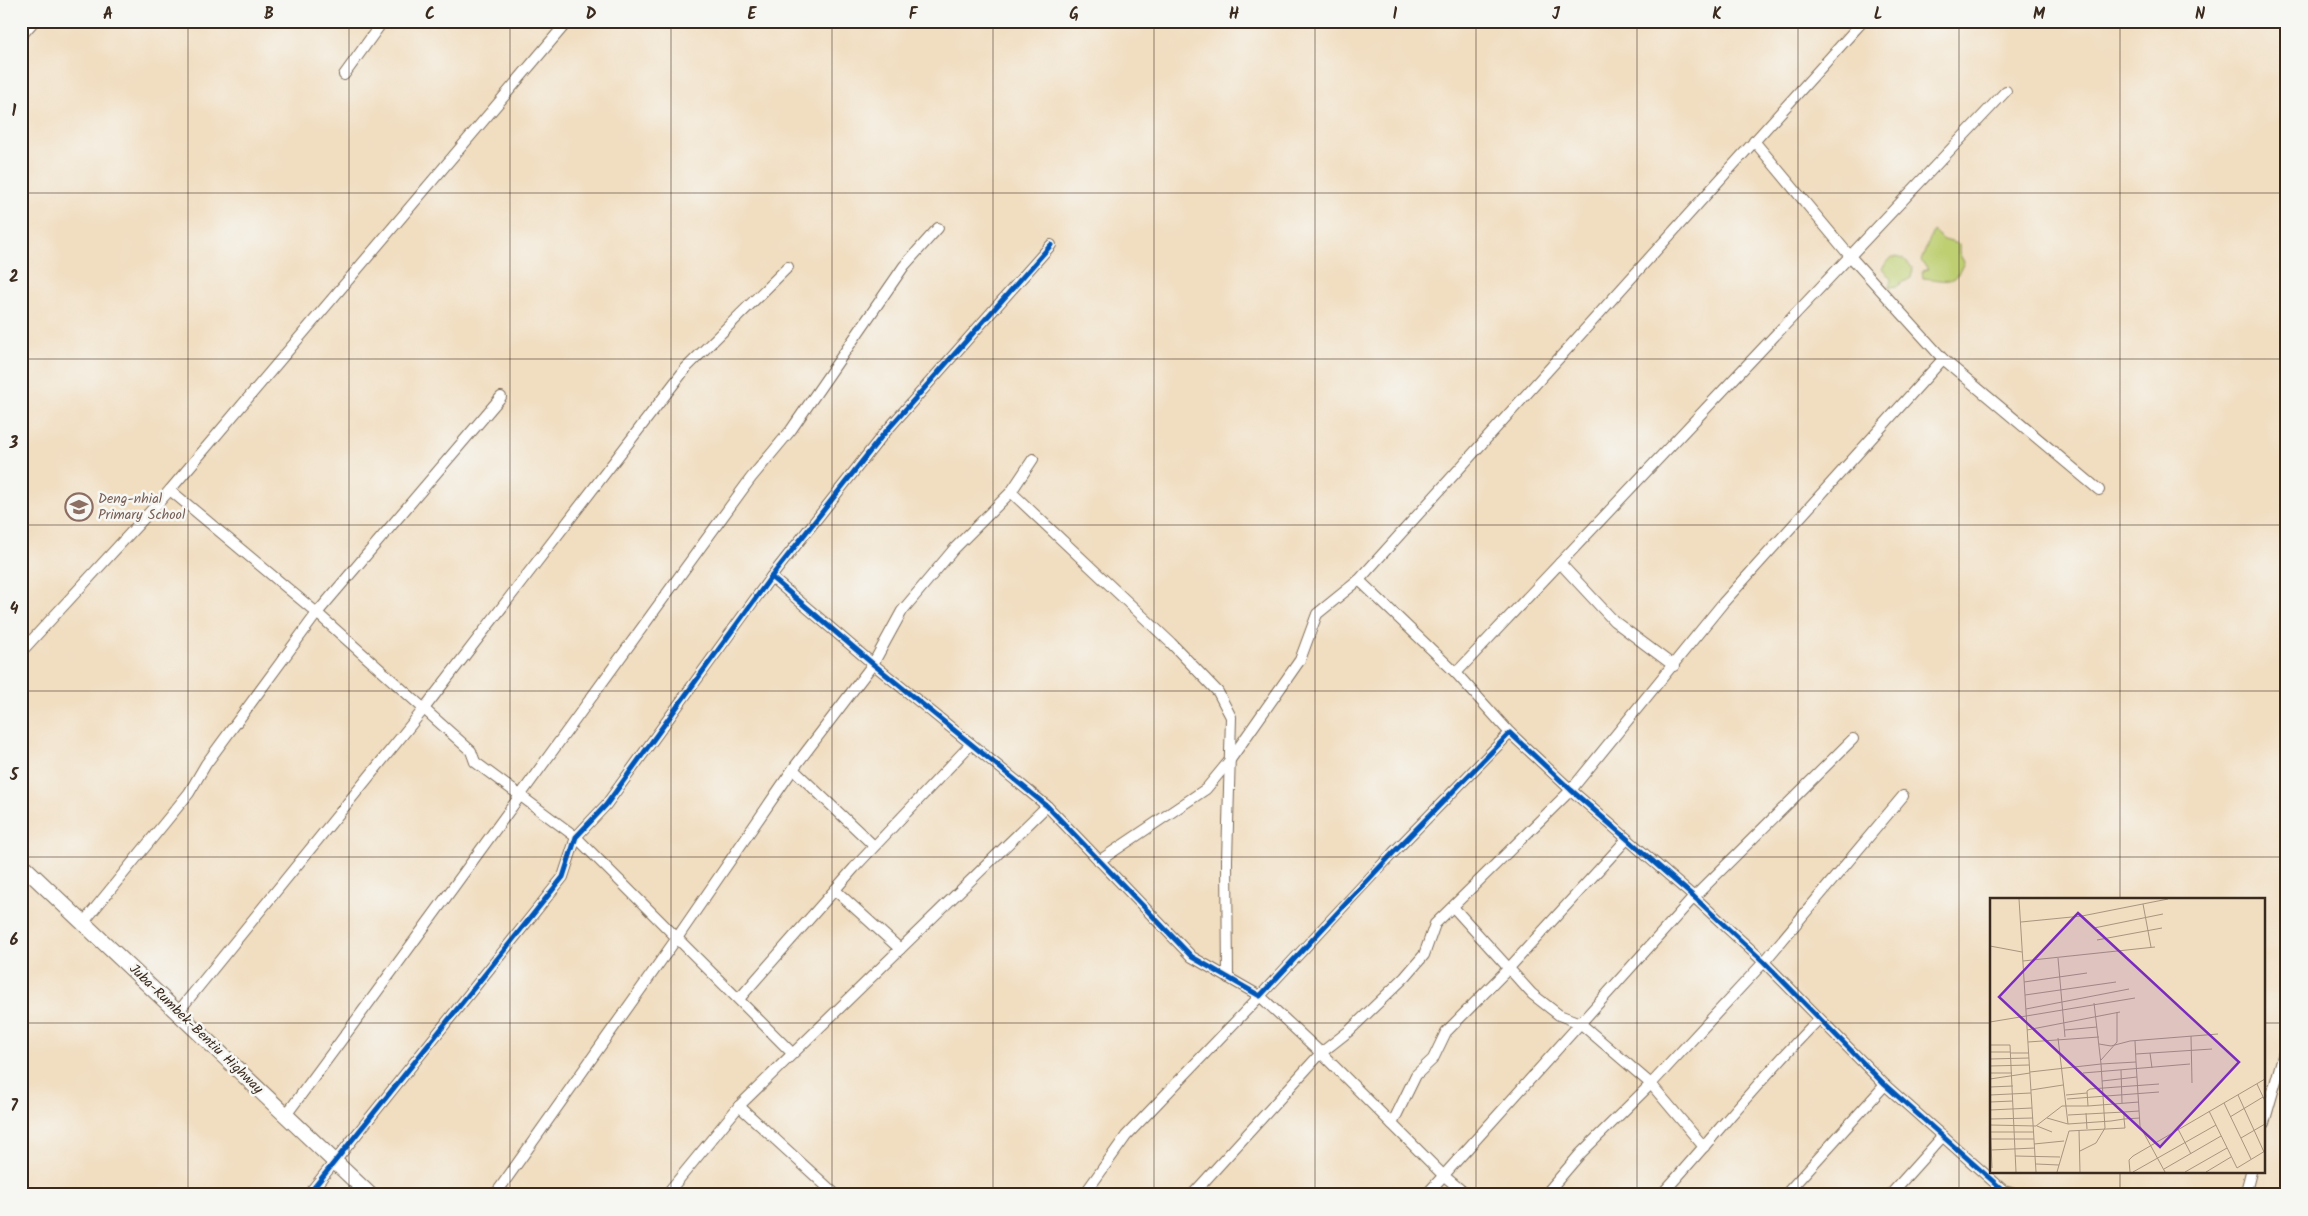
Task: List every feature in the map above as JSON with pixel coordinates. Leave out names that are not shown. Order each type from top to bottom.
[{"type":"main road","name":"Juba-Rumbek-Bentiu Highway","points":[[21,864],[370,1195]]},
{"type":"street","points":[[21,36],[34,21]]},
{"type":"street","points":[[344,75],[383,21]]},
{"type":"street","points":[[21,652],[170,490],[568,21]]},
{"type":"street","points":[[1099,861],[1206,789],[1230,760],[1300,660],[1317,614],[1359,580],[1863,21]]},
{"type":"street","points":[[1456,673],[2006,91]]},
{"type":"street","points":[[1754,141],[1849,255],[1943,359],[2098,490]]},
{"type":"street","points":[[286,1115],[400,962],[745,486],[791,430],[904,266],[938,228]]},
{"type":"street","points":[[308,1195],[563,877],[576,837],[606,805],[771,577],[882,436],[1051,245]]},
{"type":"street","points":[[178,1012],[423,710],[686,368],[788,267]]},
{"type":"street","points":[[1192,1195],[1321,1053],[1349,1031],[1405,977],[1424,955],[1435,924],[1454,908],[1571,790],[1724,603],[1943,359]]},
{"type":"street","points":[[84,922],[189,793],[206,764],[317,613],[501,397]]},
{"type":"street","points":[[495,1195],[793,770],[872,664],[902,611],[954,548],[1011,492],[1032,459]]},
{"type":"street","points":[[170,490],[317,613],[471,751],[475,762],[576,837],[792,1053]]},
{"type":"street","points":[[1011,492],[1171,643],[1218,692],[1232,717],[1227,860],[1228,978]]},
{"type":"street","points":[[1560,563],[1614,621],[1674,666]]},
{"type":"street","points":[[771,577],[872,664],[1047,806],[1192,957],[1260,996],[1321,1053],[1443,1175],[1467,1195]]},
{"type":"street","points":[[1359,580],[1456,673],[1510,733],[1764,962],[1885,1085],[2004,1191],[2018,1195]]},
{"type":"street","points":[[1084,1195],[1126,1136],[1260,996],[1392,853],[1510,733]]},
{"type":"street","points":[[1426,1195],[1694,897],[1853,739]]},
{"type":"street","points":[[739,999],[874,846],[971,744]]},
{"type":"street","points":[[793,770],[874,846]]},
{"type":"street","points":[[1545,1195],[1581,1153],[1651,1084],[1764,962],[1903,796]]},
{"type":"street","points":[[666,1195],[739,1106],[1047,806]]},
{"type":"street","points":[[1392,1124],[1402,1107],[1416,1074],[1433,1059],[1446,1032],[1509,968],[1626,839]]},
{"type":"street","points":[[835,890],[900,949]]},
{"type":"street","points":[[1454,908],[1532,994],[1559,1015],[1580,1023],[1651,1084],[1704,1147]]},
{"type":"street","points":[[1661,1195],[1782,1056],[1819,1019]]},
{"type":"street","points":[[2266,1117],[2287,1042]]},
{"type":"street","points":[[1785,1195],[1885,1085]]},
{"type":"street","points":[[739,1106],[836,1195]]},
{"type":"street","points":[[1890,1195],[1943,1136]]},
{"type":"street","points":[[2245,1195],[2250,1174]]},
{"type":"green space","points":[[1933,231],[1944,240],[1959,244],[1959,253],[1964,262],[1953,279],[1923,278],[1922,271],[1928,269],[1921,261]]},
{"type":"green space","points":[[1892,257],[1904,260],[1913,269],[1911,278],[1897,286],[1889,287],[1891,279],[1882,268]]},
{"type":"cycle path","points":[[308,1195],[563,877],[576,837],[606,805],[771,577],[882,436],[1051,245]]},
{"type":"cycle path","points":[[771,577],[873,664],[1047,806],[1192,957],[1260,996],[1393,853],[1510,733],[1764,962],[1885,1085],[2004,1191],[2018,1195]]},
{"type":"place","name":"Deng-nhial Primary School","points":[[79,507]]}]
